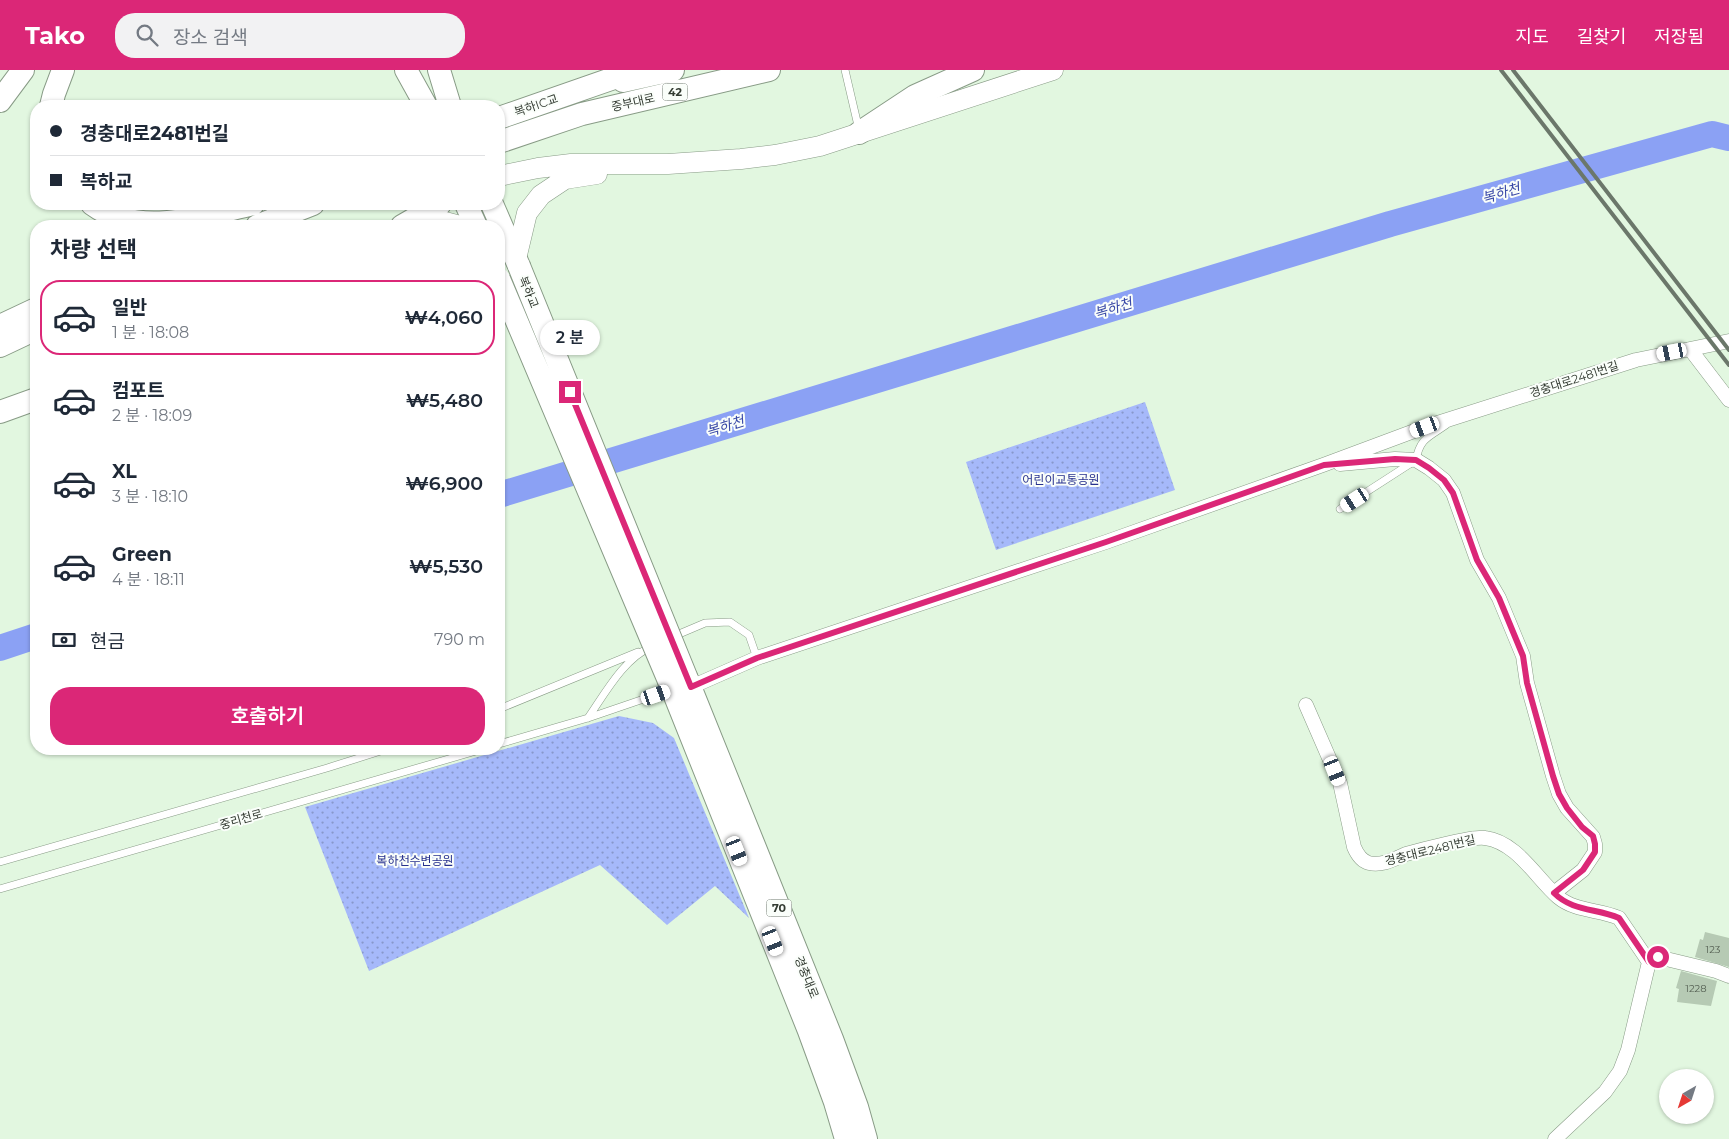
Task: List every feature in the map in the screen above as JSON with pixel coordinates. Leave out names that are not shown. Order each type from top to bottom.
[{"type":"main road","points":[[0,100],[23,70]]},
{"type":"main road","points":[[53,100],[62,70]]},
{"type":"main road","points":[[406,70],[433,100]]},
{"type":"main road","points":[[412,70],[433,100]]},
{"type":"main road","points":[[435,70],[437,100]]},
{"type":"main road","points":[[437,100],[440,70]]},
{"type":"main road","points":[[574,92],[637,70]]},
{"type":"main road","name":"중부대로","points":[[574,92],[673,70]]},
{"type":"main road","name":"중부대로","points":[[505,140],[582,114],[769,70]]},
{"type":"main road","points":[[859,133],[915,96],[974,70]]},
{"type":"main road","points":[[505,175],[571,164],[668,164],[775,155],[820,146],[1053,70]]},
{"type":"main road","name":"복하IC교","points":[[505,116],[574,92]]},
{"type":"main road","points":[[517,262],[527,212],[541,195],[566,179],[668,164]]},
{"type":"main road","points":[[101,210],[124,220]]},
{"type":"main road","points":[[183,220],[227,210]]},
{"type":"main road","points":[[229,220],[251,210]]},
{"type":"main road","points":[[272,220],[298,210]]},
{"type":"main road","points":[[413,220],[430,210]]},
{"type":"main road","name":"복하교","points":[[505,234],[680,684]]},
{"type":"main road","name":"복하교","points":[[505,292],[680,684]]},
{"type":"main road","points":[[0,326],[30,312]]},
{"type":"main road","points":[[0,346],[30,332]]},
{"type":"main road","points":[[0,412],[30,401]]},
{"type":"main road","name":"경충대로","points":[[680,684],[809,1030],[846,1139]]},
{"type":"main road","name":"경충대로","points":[[680,684],[832,1040],[866,1139]]},
{"type":"street","name":"경충대로2481번길","points":[[680,684],[1106,542],[1460,415],[1636,360],[1729,341]]},
{"type":"street","points":[[1690,349],[1729,400]]},
{"type":"street","name":"경충대로2481번길","points":[[1324,465],[1395,459],[1416,460]]},
{"type":"street","points":[[1416,460],[1444,480],[1453,493],[1477,560],[1499,598],[1523,656],[1527,683],[1559,794],[1582,827],[1593,836],[1595,852],[1583,870],[1554,893]]},
{"type":"street","name":"경충대로2481번길","points":[[1306,705],[1340,783],[1354,847],[1357,855],[1363,860],[1369,863],[1391,861],[1408,854],[1484,838],[1506,846],[1517,854],[1554,893],[1568,904],[1619,918],[1649,962]]},
{"type":"street","points":[[1555,1139],[1605,1092],[1620,1071],[1628,1050],[1649,962],[1654,958],[1662,958],[1729,976]]},
{"type":"lane","points":[[844,70],[859,133]]},
{"type":"lane","name":"경충대로2481번길","points":[[1416,460],[1418,446],[1423,440],[1460,415]]},
{"type":"lane","points":[[1340,509],[1416,460]]},
{"type":"lane","points":[[505,707],[705,622],[730,622],[749,635],[757,658]]},
{"type":"lane","points":[[588,718],[618,676],[640,651]]},
{"type":"lane","points":[[505,742],[588,718],[680,684]]},
{"type":"lane","points":[[0,862],[368,755]]},
{"type":"lane","name":"중리천로","points":[[0,889],[462,755]]},
{"type":"green space","name":"어린이교통공원","points":[[1145,402],[1175,490],[996,550],[966,462]]},
{"type":"green space","name":"복하천수변공원","points":[[619,716],[653,723],[674,738],[749,918],[715,886],[667,925],[600,865],[369,971],[305,807],[484,755],[505,755],[505,749]]},
{"type":"building","points":[[1705,932],[1729,938],[1729,967],[1695,957],[1700,939],[1703,940]]},
{"type":"building","points":[[1681,971],[1717,981],[1711,1006],[1677,1002],[1679,989],[1676,988]]},
{"type":"waterway","name":"복하천","points":[[505,493],[1390,224],[1712,134],[1729,138]]},
{"type":"waterway","name":"복하천","points":[[0,648],[30,638]]},
{"type":"railway","points":[[1501,70],[1729,365]]},
{"type":"railway","points":[[1513,70],[1729,350]]},
{"type":"route","points":[[570,392],[691,687],[757,658],[1106,542],[1324,465],[1395,459],[1416,460],[1444,480],[1453,493],[1477,560],[1499,598],[1523,656],[1527,683],[1559,794],[1582,827],[1593,836],[1595,852],[1590,861],[1583,870],[1554,893],[1568,904],[1577,908],[1613,915],[1619,918],[1649,962],[1658,957]]}]
